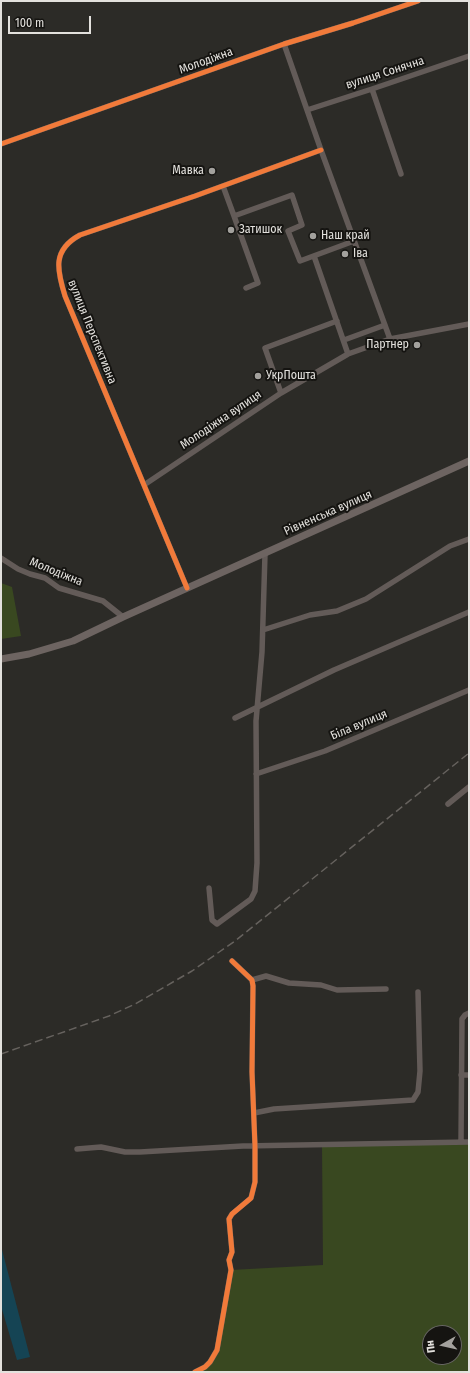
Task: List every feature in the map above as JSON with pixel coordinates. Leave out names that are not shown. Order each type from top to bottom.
[{"type":"main road","name":"Рівненська вулиця","points":[[1,659],[29,654],[73,641],[469,461]]},
{"type":"street","name":"Молодіжна","points":[[1,144],[284,44],[418,1]]},
{"type":"street","points":[[284,44],[390,339]]},
{"type":"street","name":"вулиця Сонячна","points":[[307,110],[372,90],[469,56]]},
{"type":"street","points":[[372,90],[401,174]]},
{"type":"street","name":"вулиця Перспективна","points":[[187,588],[65,296],[60,280],[58,264],[63,249],[70,240],[80,235],[223,186],[321,150]]},
{"type":"street","points":[[223,186],[258,283],[246,288]]},
{"type":"street","points":[[234,216],[292,195],[302,225],[288,231],[300,261],[354,241]]},
{"type":"street","points":[[314,256],[348,354]]},
{"type":"street","points":[[281,393],[265,348],[337,321]]},
{"type":"street","name":"Молодіжна вулиця","points":[[144,485],[281,393],[348,354],[390,339],[469,324]]},
{"type":"street","points":[[344,340],[385,325]]},
{"type":"street","points":[[263,630],[310,615],[336,611],[366,600],[444,550],[469,539]]},
{"type":"street","points":[[209,888],[212,920],[218,924],[251,899],[255,891],[257,863],[256,721],[263,630],[265,554]]},
{"type":"street","name":"Молодіжна","points":[[1,558],[18,569],[46,578],[59,588],[102,601],[123,617]]},
{"type":"street","points":[[235,718],[334,670],[469,612]]},
{"type":"street","name":"Біла вулиця","points":[[256,774],[325,751],[469,690]]},
{"type":"street","points":[[448,804],[469,787]]},
{"type":"street","points":[[195,1372],[205,1367],[210,1362],[217,1350],[231,1270],[229,1260],[232,1252],[229,1219],[232,1214],[251,1198],[255,1182],[252,1072],[253,986],[252,980],[232,961]]},
{"type":"street","points":[[252,980],[266,976],[289,983],[321,985],[338,990],[386,989]]},
{"type":"street","points":[[254,1113],[274,1109],[413,1100],[418,1092],[420,1071],[418,992]]},
{"type":"street","points":[[461,1142],[462,1019],[469,1013]]},
{"type":"street","points":[[461,1075],[469,1075]]},
{"type":"street","points":[[77,1149],[101,1147],[125,1152],[140,1152],[255,1146],[469,1142]]},
{"type":"green space","points":[[1,583],[12,587],[21,636],[1,639]]},
{"type":"green space","points":[[469,1142],[469,1372],[195,1372],[214,1356],[231,1270],[323,1265],[322,1144]]},
{"type":"water","points":[[1,1246],[30,1357],[17,1360],[1,1306]]},
{"type":"railway","points":[[1,1054],[109,1016],[135,1004],[192,971],[235,941],[469,753]]},
{"type":"cycle path","points":[[1,144],[284,44],[418,1]]},
{"type":"cycle path","points":[[187,588],[65,296],[59,269],[61,254],[65,247],[80,235],[195,196],[321,150]]},
{"type":"cycle path","points":[[195,1372],[205,1367],[210,1362],[217,1350],[231,1270],[229,1260],[232,1252],[229,1219],[232,1214],[251,1198],[255,1182],[252,1072],[253,986],[252,980],[232,961]]},
{"type":"place","name":"Мавка","points":[[212,171]]},
{"type":"place","name":"Затишок","points":[[231,230]]},
{"type":"place","name":"Наш край","points":[[313,236]]},
{"type":"place","name":"Іва","points":[[345,254]]},
{"type":"place","name":"Партнер","points":[[417,345]]},
{"type":"place","name":"УкрПошта","points":[[258,376]]}]
